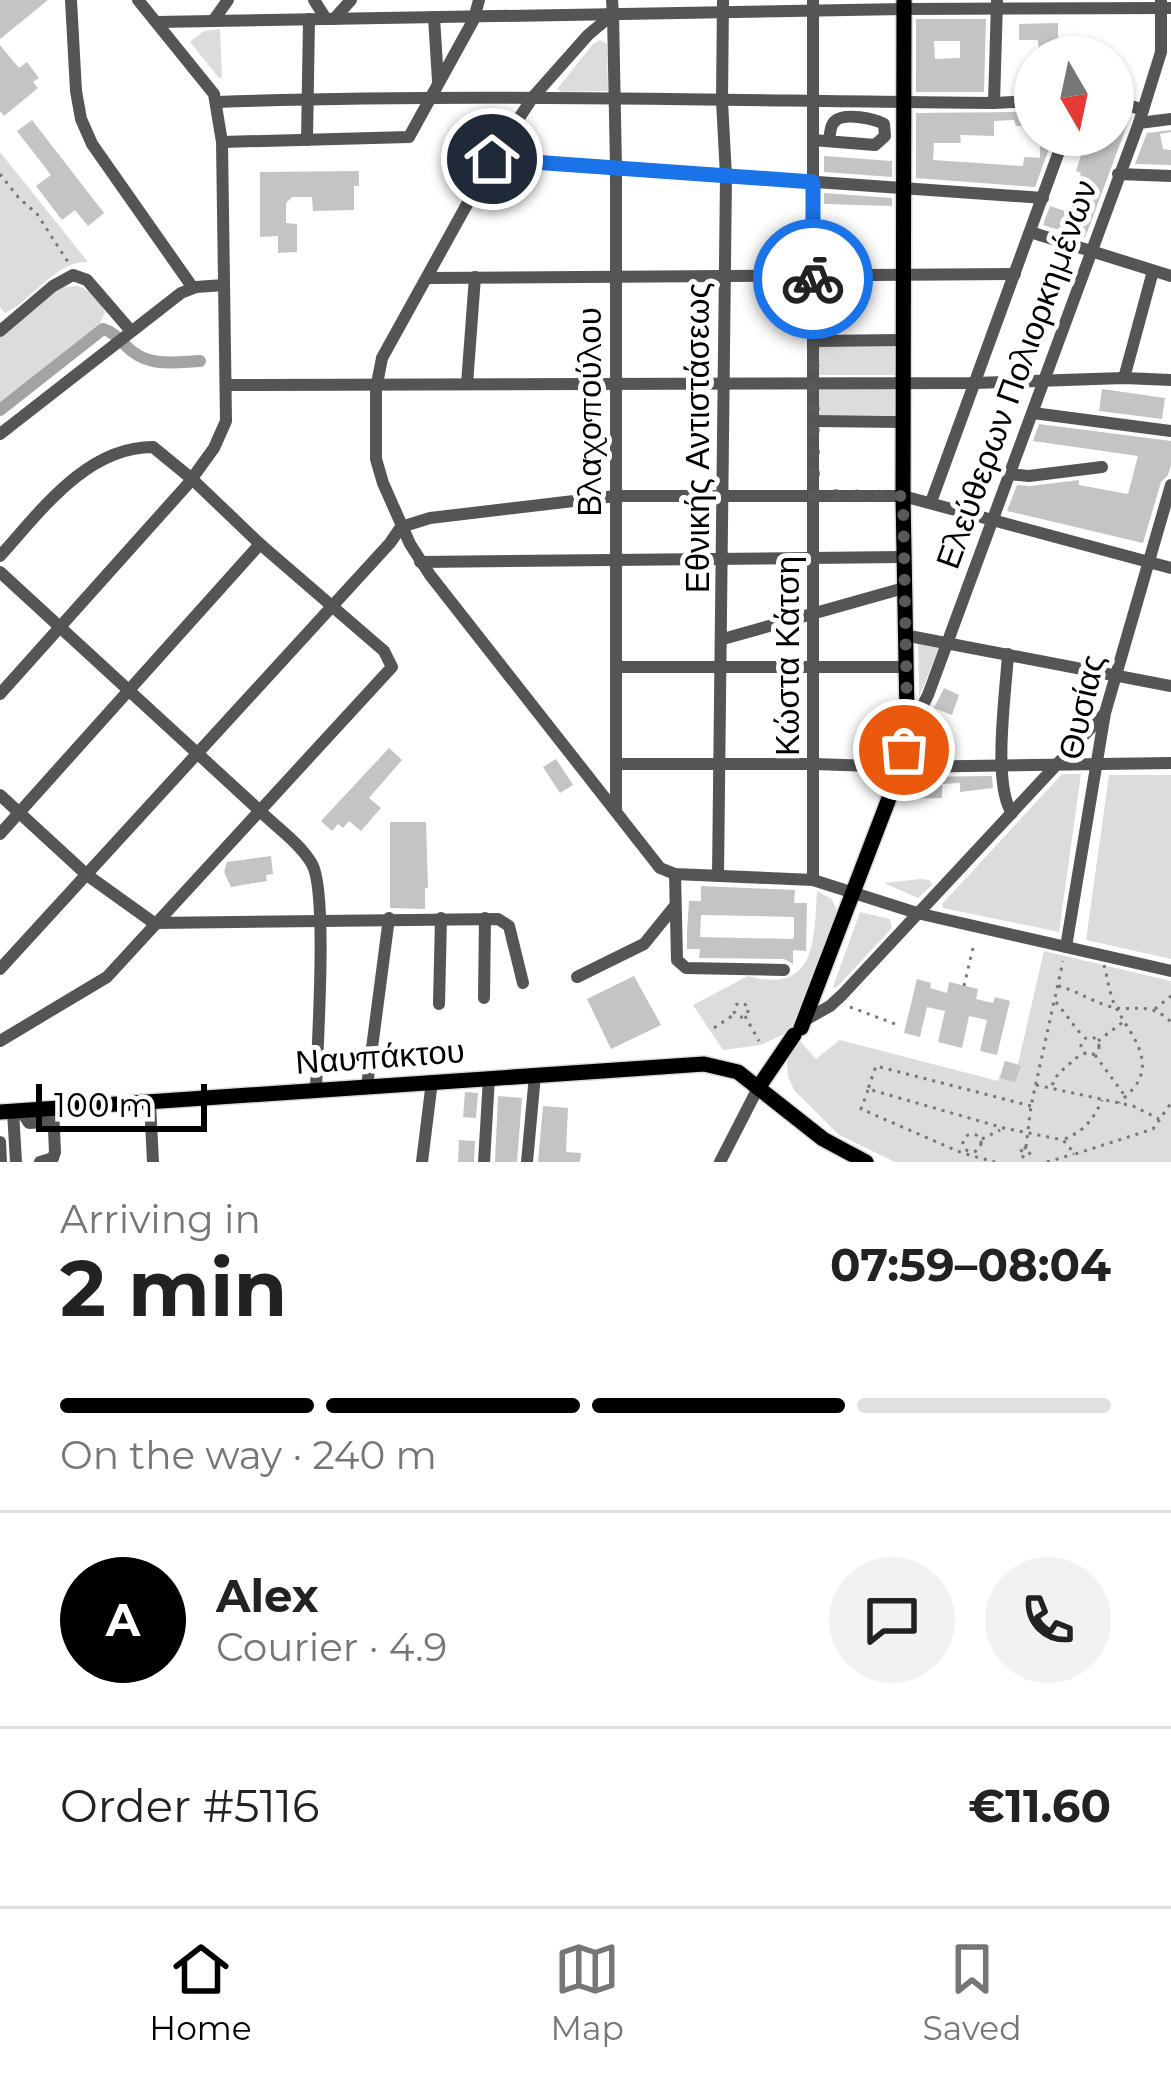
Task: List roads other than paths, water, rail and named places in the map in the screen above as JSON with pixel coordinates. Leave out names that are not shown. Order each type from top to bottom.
[{"type":"main road","points":[[758,1088],[801,1027],[902,767],[907,715],[904,4]]},
{"type":"main road","name":"Ναυπάκτου","points":[[11,1112],[704,1064],[734,1070],[823,1138],[866,1162]]},
{"type":"street","points":[[71,0],[80,119],[92,144],[194,288]]},
{"type":"street","points":[[0,694],[192,478],[224,429],[222,142],[217,102],[138,0]]},
{"type":"street","points":[[213,21],[228,0]]},
{"type":"street","points":[[314,0],[330,19]]},
{"type":"street","points":[[330,19],[350,0]]},
{"type":"street","points":[[464,0],[475,16]]},
{"type":"street","points":[[222,142],[409,137],[475,16],[479,0]]},
{"type":"street","points":[[994,103],[997,4]]},
{"type":"street","name":"Κώστα Κάτση","points":[[813,5],[813,880]]},
{"type":"street","points":[[157,22],[475,16],[612,7],[1165,5]]},
{"type":"street","name":"Ελεύθερων Πολιορκημένων","points":[[907,715],[922,707],[1091,254],[1161,52],[1165,5]]},
{"type":"street","name":"Εθνικής Αντιστάσεως","points":[[718,876],[726,176],[723,6]]},
{"type":"street","points":[[612,7],[533,97],[492,159],[383,355],[376,385],[376,459],[401,527],[420,562],[654,863],[675,874],[813,880],[917,913],[1171,971]]},
{"type":"street","name":"Βλαχοπούλου","points":[[612,7],[616,810]]},
{"type":"street","points":[[434,17],[435,92]]},
{"type":"street","points":[[308,140],[309,19]]},
{"type":"street","points":[[174,43],[194,21]]},
{"type":"street","points":[[217,102],[435,92],[722,101],[1014,102]]},
{"type":"street","points":[[1134,112],[1171,119]]},
{"type":"street","points":[[813,140],[829,141]]},
{"type":"street","points":[[932,502],[1058,156]]},
{"type":"street","points":[[492,159],[1043,198]]},
{"type":"street","points":[[1118,174],[1171,176]]},
{"type":"street","points":[[1030,232],[1171,276]]},
{"type":"street","points":[[1124,378],[1154,271]]},
{"type":"street","points":[[428,278],[1015,274]]},
{"type":"street","points":[[0,331],[73,275],[87,280],[124,337]]},
{"type":"street","points":[[467,384],[476,277]]},
{"type":"street","points":[[0,434],[177,296],[194,288],[224,285]]},
{"type":"street","points":[[813,340],[903,340]]},
{"type":"street","points":[[226,385],[1171,380]]},
{"type":"street","points":[[1033,412],[1171,431]]},
{"type":"street","points":[[814,421],[903,422]]},
{"type":"street","points":[[0,556],[74,479],[108,458],[153,447],[387,654],[392,667],[98,985],[0,1041]]},
{"type":"street","points":[[1009,474],[1102,467]]},
{"type":"street","name":"Θυσίας","points":[[1066,947],[1105,713],[1171,484]]},
{"type":"street","points":[[0,969],[401,527],[492,509],[616,496],[903,496],[1171,568]]},
{"type":"street","points":[[0,834],[260,544]]},
{"type":"street","points":[[420,562],[903,557]]},
{"type":"street","points":[[0,572],[314,866],[320,922],[316,1090]]},
{"type":"street","points":[[723,639],[904,588]]},
{"type":"street","points":[[904,635],[1171,686]]},
{"type":"street","points":[[1008,654],[1002,766],[1006,805],[1012,813]]},
{"type":"street","points":[[617,668],[905,667]]},
{"type":"street","points":[[801,1027],[838,999],[1105,713]]},
{"type":"street","points":[[617,764],[1171,763]]},
{"type":"street","points":[[0,795],[87,875],[157,923],[498,919],[509,926],[524,983]]},
{"type":"street","points":[[675,874],[675,952],[686,968],[784,970]]},
{"type":"street","points":[[577,977],[644,944],[675,906]]},
{"type":"street","points":[[367,1085],[389,918]]},
{"type":"street","points":[[439,1004],[441,918]]},
{"type":"street","points":[[484,998],[485,918]]},
{"type":"street","points":[[527,1162],[535,1075]]},
{"type":"street","points":[[484,1162],[489,1078]]},
{"type":"street","points":[[422,1162],[432,1082]]},
{"type":"street","points":[[720,1162],[758,1088]]},
{"type":"street","points":[[149,1103],[153,1162]]},
{"type":"street","points":[[40,1162],[56,1152],[52,1109]]},
{"type":"street","points":[[11,1112],[16,1162]]},
{"type":"street","points":[[0,1142],[1,1162]]},
{"type":"waterway","points":[[0,410],[103,329],[149,360],[200,361]]}]
